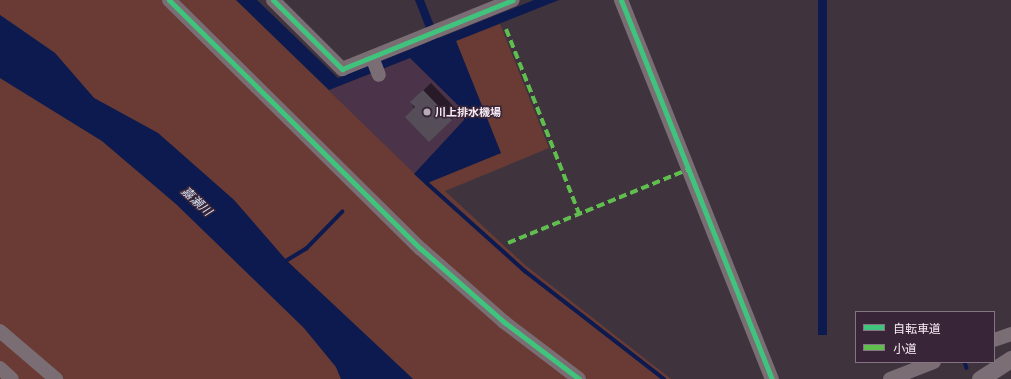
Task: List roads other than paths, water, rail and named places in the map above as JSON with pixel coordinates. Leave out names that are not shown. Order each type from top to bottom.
[{"type":"main road","points":[[980,379],[1011,359]]},
{"type":"street","points":[[169,0],[421,249],[504,322],[579,379]]},
{"type":"street","points":[[273,0],[342,69],[513,0]]},
{"type":"street","points":[[621,0],[772,379]]},
{"type":"street","points":[[372,57],[379,75]]},
{"type":"street","points":[[0,331],[56,379]]},
{"type":"street","points":[[995,340],[1011,334]]},
{"type":"street","points":[[890,379],[931,363]]},
{"type":"street","points":[[0,368],[12,379]]},
{"type":"water","points":[[236,0],[257,0],[338,78],[431,41],[415,0],[424,0],[439,38],[534,0],[559,0],[456,41],[501,153],[425,184],[414,174],[464,120],[464,111],[410,58],[329,90]]},
{"type":"water","points":[[818,0],[827,0],[827,335],[818,335]]},
{"type":"water","name":"嘉瀬川","points":[[0,15],[55,53],[94,98],[158,133],[234,200],[287,261],[413,379],[341,379],[336,367],[304,328],[176,204],[102,141],[0,78]]},
{"type":"waterway","points":[[427,183],[525,271],[664,379]]},
{"type":"waterway","points":[[284,262],[306,249],[342,212]]},
{"type":"waterway","points":[[965,363],[967,368]]},
{"type":"place","name":"川上排水機場","points":[[427,112]]}]
